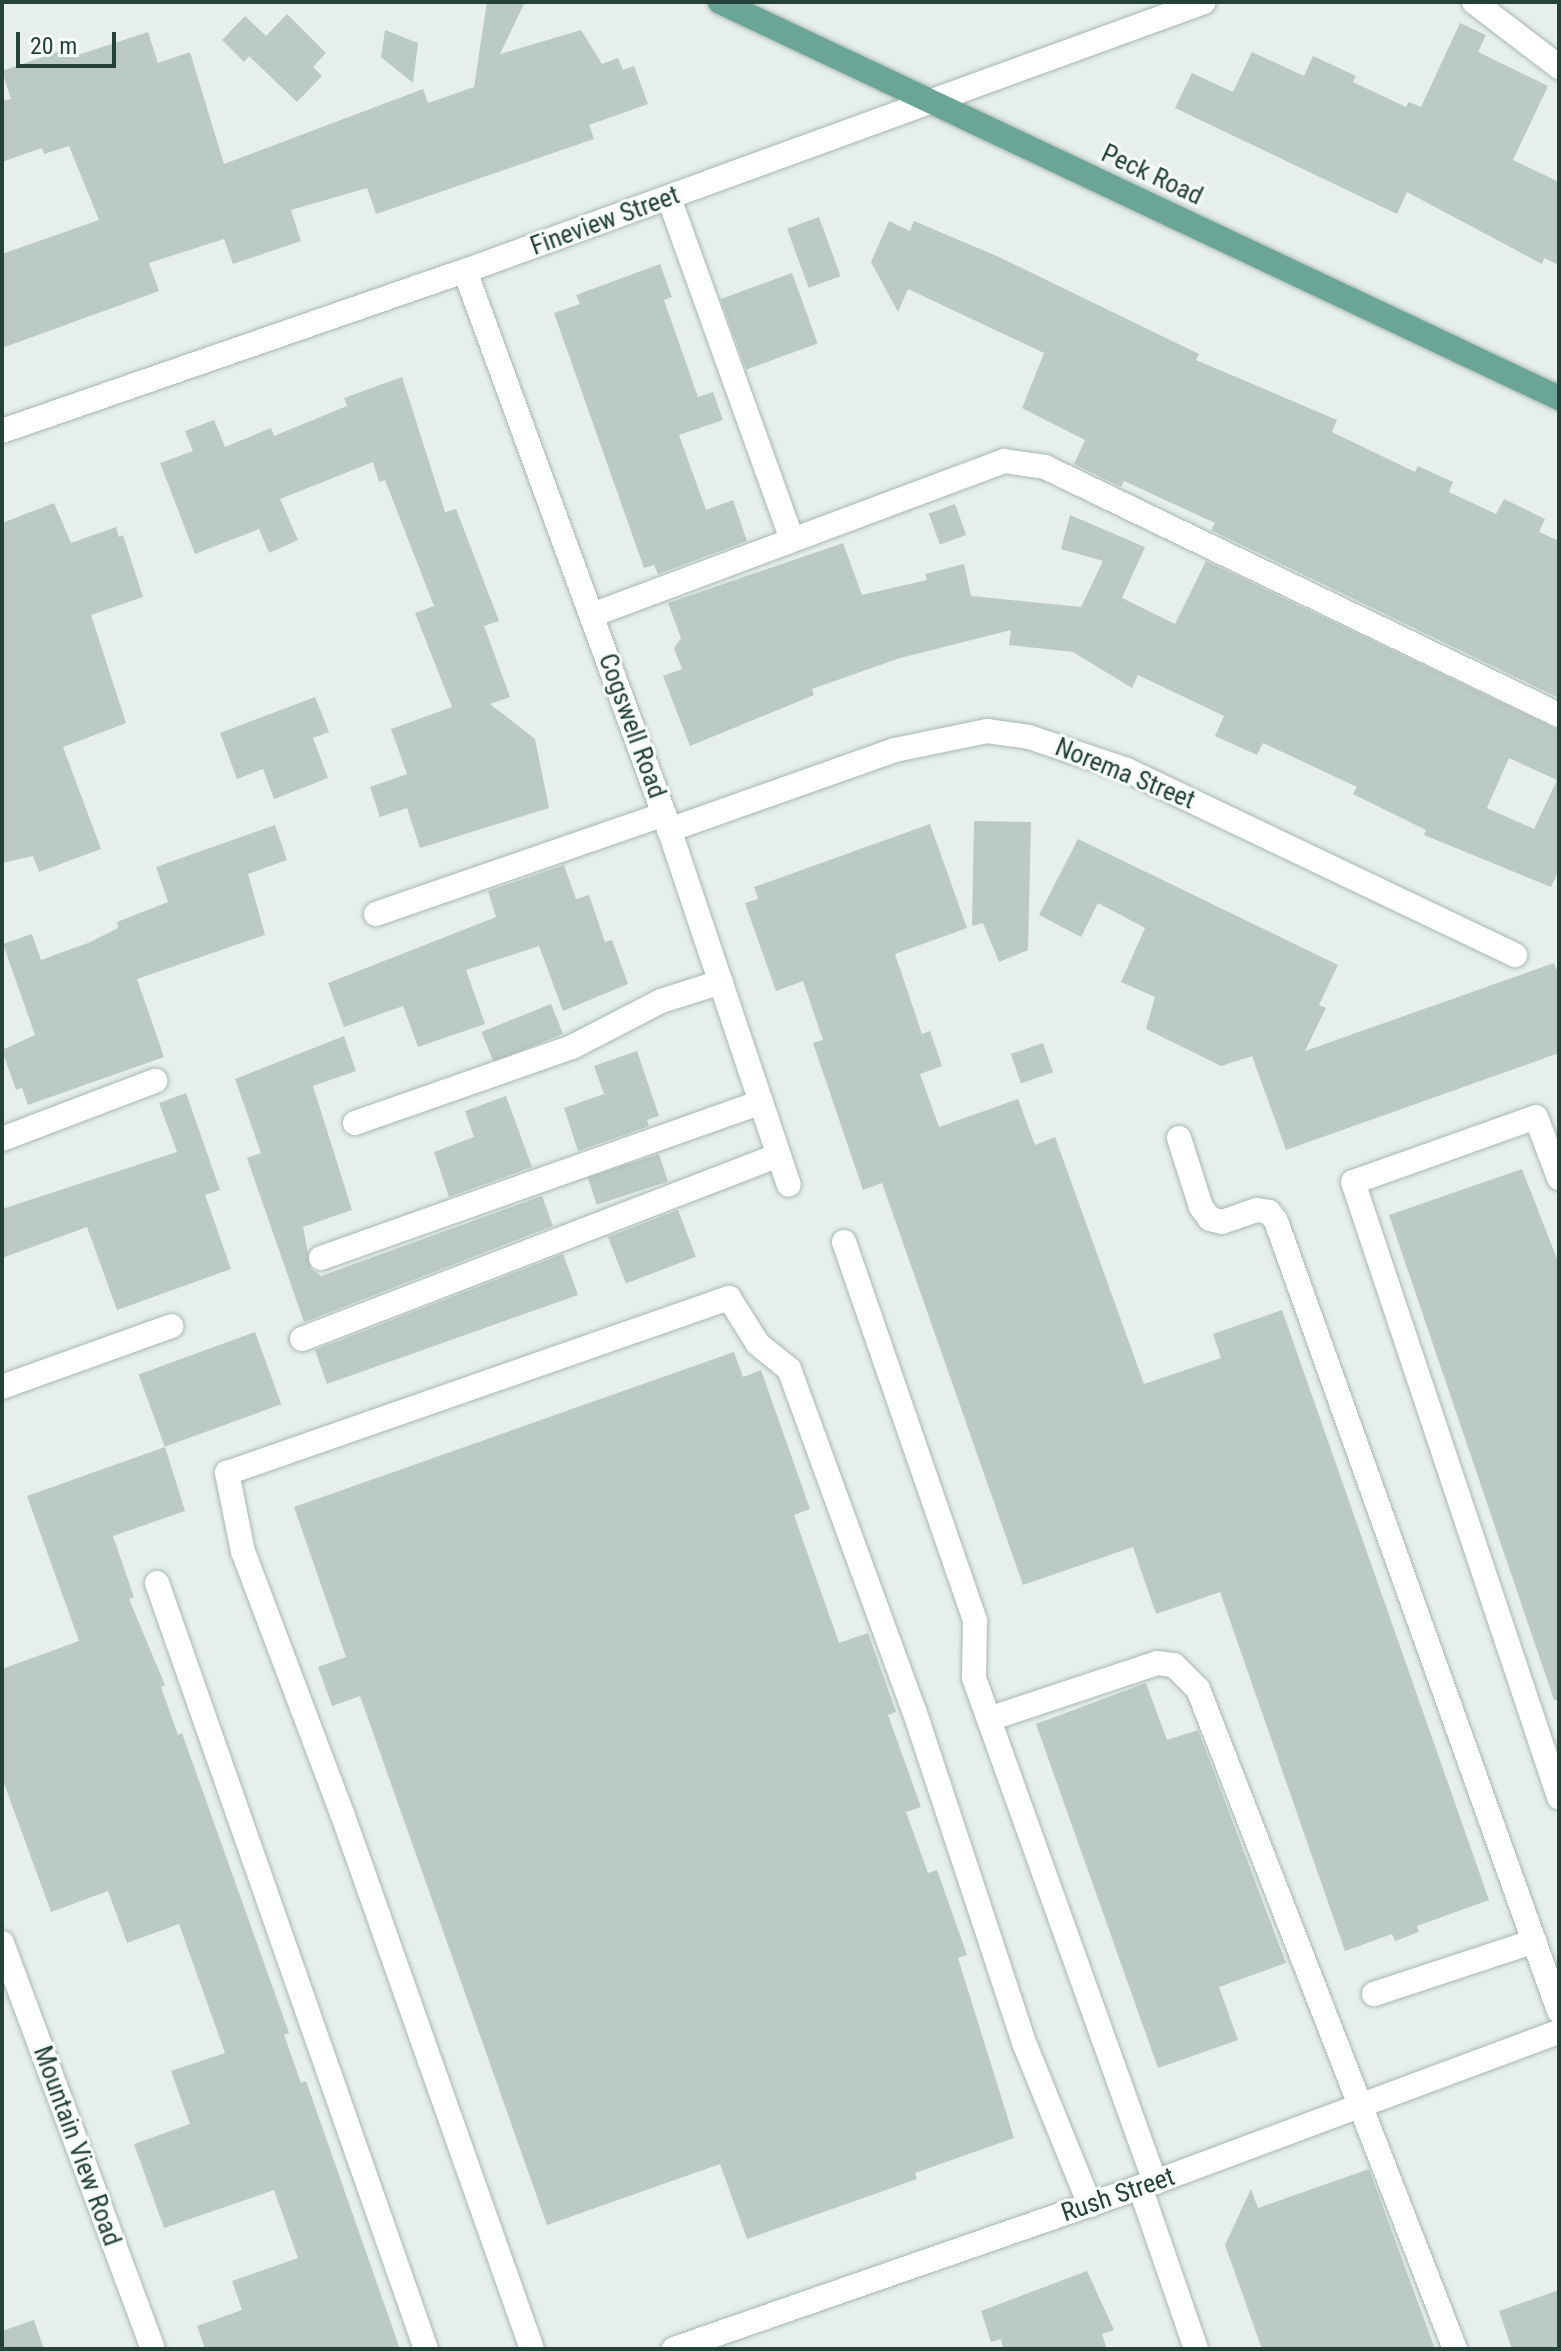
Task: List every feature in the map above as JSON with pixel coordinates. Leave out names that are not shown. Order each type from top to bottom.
[{"type":"main road","name":"Peck Road","points":[[720,2],[1559,398]]},
{"type":"street","name":"Fineview Street","points":[[2,431],[465,271],[1204,2]]},
{"type":"street","points":[[1474,2],[1559,67]]},
{"type":"street","points":[[669,198],[792,540]]},
{"type":"street","name":"Cogswell Road","points":[[465,271],[667,822],[789,1185]]},
{"type":"street","points":[[592,615],[1004,461],[1045,467],[1559,715]]},
{"type":"street","name":"Norema Street","points":[[376,914],[895,750],[987,731],[1029,737],[1127,770],[1515,955]]},
{"type":"street","points":[[355,1123],[572,1047],[661,1001],[721,982]]},
{"type":"street","points":[[2,1139],[155,1081]]},
{"type":"street","points":[[321,1258],[761,1102]]},
{"type":"street","points":[[1559,1178],[1536,1117],[1353,1182],[1559,1797]]},
{"type":"street","points":[[1179,1138],[1201,1207],[1210,1219],[1222,1222],[1257,1210],[1269,1212],[1276,1221],[1559,2011]]},
{"type":"street","points":[[302,1339],[779,1155]]},
{"type":"street","points":[[844,1242],[975,1621],[974,1678],[1148,2185],[1196,2349]]},
{"type":"street","points":[[532,2349],[343,1816],[243,1552],[227,1473],[729,1298],[758,1344],[789,1369],[914,1710],[1025,2045],[1090,2205]]},
{"type":"street","points":[[2,1387],[171,1326]]},
{"type":"street","points":[[157,1583],[426,2349]]},
{"type":"street","points":[[989,1719],[1157,1663],[1174,1665],[1198,1689],[1455,2349]]},
{"type":"street","points":[[1374,1994],[1535,1941]]},
{"type":"street","name":"Mountain View Road","points":[[2,1943],[153,2349]]},
{"type":"street","name":"Rush Street","points":[[675,2349],[1148,2185],[1559,2032]]},
{"type":"building","points":[[487,2],[525,2],[500,54],[581,30],[602,64],[618,58],[623,70],[634,66],[648,104],[589,125],[594,139],[376,214],[367,188],[291,210],[301,241],[233,264],[224,239],[149,263],[159,291],[2,348],[2,254],[99,220],[69,146],[44,154],[42,148],[2,162],[2,101],[11,99],[2,71],[72,47],[75,56],[148,32],[158,63],[190,52],[224,164],[423,89],[428,103],[474,87]]},
{"type":"building","points":[[287,14],[326,53],[313,67],[322,76],[297,102],[249,56],[244,62],[222,40],[245,16],[266,36]]},
{"type":"building","points":[[1460,23],[1486,35],[1478,52],[1548,86],[1513,160],[1559,182],[1559,265],[1544,258],[1542,264],[1407,192],[1397,214],[1175,108],[1192,73],[1233,92],[1252,52],[1304,76],[1313,56],[1356,76],[1353,82],[1406,107],[1409,102],[1421,107]]},
{"type":"building","points":[[385,30],[418,43],[413,83],[381,57]]},
{"type":"building","points":[[819,217],[841,276],[809,288],[787,229]]},
{"type":"building","points":[[889,221],[910,231],[914,221],[999,257],[1199,354],[1196,360],[1337,420],[1332,432],[1415,472],[1418,466],[1453,482],[1449,492],[1496,514],[1504,499],[1545,519],[1539,532],[1559,541],[1559,698],[1211,530],[1215,523],[1124,481],[1121,487],[1074,464],[1085,440],[1022,408],[1044,353],[908,289],[898,312],[871,262]]},
{"type":"building","points":[[660,264],[672,297],[664,300],[698,397],[713,392],[723,420],[679,435],[706,510],[733,500],[747,541],[658,574],[654,565],[644,568],[554,313],[580,304],[576,295]]},
{"type":"building","points":[[792,273],[818,343],[746,369],[721,299]]},
{"type":"building","points":[[402,377],[445,512],[456,509],[499,621],[484,626],[510,697],[490,704],[535,739],[549,808],[420,848],[407,808],[380,817],[370,787],[407,774],[391,729],[452,707],[415,613],[434,606],[385,480],[379,482],[373,462],[280,499],[298,540],[269,553],[259,529],[195,554],[160,463],[193,451],[185,431],[214,420],[225,447],[271,428],[274,436],[347,406],[344,398]]},
{"type":"building","points":[[54,503],[71,543],[116,527],[119,537],[123,535],[143,597],[91,615],[126,723],[63,747],[101,849],[39,872],[33,856],[2,863],[2,523]]},
{"type":"building","points":[[955,504],[966,535],[940,545],[929,514]]},
{"type":"building","points":[[1070,515],[1145,547],[1122,598],[1175,624],[1206,561],[1559,730],[1559,870],[1551,887],[1424,835],[1426,830],[1353,794],[1357,787],[1263,743],[1257,755],[1215,736],[1224,716],[1138,675],[1132,688],[1073,652],[1009,645],[1011,630],[900,658],[812,689],[814,695],[690,746],[663,676],[682,669],[674,648],[681,638],[668,603],[843,543],[862,595],[927,580],[925,574],[964,564],[971,596],[1081,607],[1103,561],[1061,549]],"holes":[[[1509,758],[1557,780],[1534,829],[1487,808]]]},
{"type":"building","points":[[315,697],[329,732],[313,738],[328,778],[274,799],[263,769],[237,779],[220,733]]},
{"type":"building","points":[[974,821],[1031,822],[1028,950],[999,962],[983,923],[972,926]]},
{"type":"building","points":[[930,824],[967,928],[895,954],[922,1034],[930,1031],[942,1066],[920,1074],[939,1127],[1018,1099],[1035,1145],[1055,1137],[1144,1384],[1221,1358],[1213,1334],[1282,1310],[1489,1900],[1417,1926],[1419,1932],[1395,1941],[1392,1934],[1345,1951],[1220,1592],[1156,1614],[1133,1547],[1023,1585],[882,1183],[863,1190],[813,1043],[823,1040],[803,981],[776,991],[745,903],[758,899],[754,887]]},
{"type":"building","points":[[275,825],[287,860],[248,874],[265,935],[137,979],[164,1057],[28,1105],[22,1088],[16,1090],[2,1050],[35,1035],[3,944],[32,934],[41,960],[88,943],[118,928],[117,922],[168,902],[156,867]]},
{"type":"building","points":[[1078,839],[1338,965],[1319,1005],[1326,1008],[1305,1051],[1554,963],[1559,977],[1559,1053],[1286,1150],[1252,1056],[1221,1066],[1146,1029],[1155,997],[1121,982],[1145,928],[1098,903],[1081,937],[1039,915]]},
{"type":"building","points":[[564,865],[576,899],[589,895],[605,942],[612,940],[628,984],[563,1011],[539,946],[466,970],[485,1024],[418,1047],[403,1006],[344,1027],[328,983],[496,917],[488,891]]},
{"type":"building","points":[[551,1004],[563,1034],[493,1062],[481,1032]]},
{"type":"building","points":[[344,1036],[356,1071],[313,1086],[352,1210],[303,1227],[311,1269],[321,1276],[542,1196],[553,1226],[304,1322],[247,1158],[261,1153],[235,1079]]},
{"type":"building","points":[[1043,1043],[1053,1072],[1021,1083],[1011,1054]]},
{"type":"building","points":[[637,1051],[659,1116],[647,1120],[649,1126],[578,1151],[564,1108],[604,1094],[594,1066]]},
{"type":"building","points":[[186,1093],[220,1190],[205,1195],[231,1269],[117,1310],[87,1227],[2,1258],[2,1209],[177,1152],[159,1103]]},
{"type":"building","points":[[506,1096],[532,1167],[449,1197],[434,1152],[474,1137],[465,1111]]},
{"type":"building","points":[[659,1154],[668,1182],[597,1205],[588,1177]]},
{"type":"building","points":[[1522,1169],[1559,1264],[1559,1700],[1554,1700],[1389,1215]]},
{"type":"building","points":[[678,1210],[696,1257],[626,1284],[608,1237]]},
{"type":"building","points":[[563,1254],[578,1295],[327,1384],[315,1350]]},
{"type":"building","points":[[255,1332],[281,1404],[165,1447],[138,1374]]},
{"type":"building","points":[[734,1352],[743,1377],[761,1370],[810,1509],[794,1515],[839,1643],[868,1633],[896,1712],[888,1715],[921,1807],[906,1812],[928,1873],[937,1870],[967,1955],[958,1958],[1014,2138],[915,2173],[917,2179],[747,2239],[720,2164],[547,2225],[360,1696],[332,1706],[318,1667],[346,1657],[294,1507]]},
{"type":"building","points":[[165,1447],[185,1511],[113,1536],[134,1597],[129,1599],[165,1685],[161,1687],[178,1735],[182,1733],[289,2033],[284,2035],[301,2083],[306,2081],[400,2349],[205,2349],[197,2326],[242,2310],[232,2281],[298,2258],[274,2190],[164,2228],[134,2144],[190,2124],[171,2071],[225,2053],[179,1924],[127,1943],[108,1891],[51,1912],[2,1778],[2,1669],[79,1641],[27,1496]]},
{"type":"building","points":[[1146,1683],[1167,1740],[1198,1730],[1286,1963],[1219,1987],[1238,2040],[1158,2068],[1036,1724]]},
{"type":"building","points":[[1369,2169],[1435,2349],[1262,2349],[1225,2245],[1251,2189],[1258,2208]]},
{"type":"building","points":[[1087,2271],[1114,2330],[1102,2334],[1107,2349],[1003,2349],[1001,2339],[991,2342],[981,2311]]},
{"type":"building","points":[[1559,2290],[1559,2349],[1512,2349],[1499,2311]]},
{"type":"building","points":[[34,2320],[44,2349],[2,2349],[2,2331]]}]
